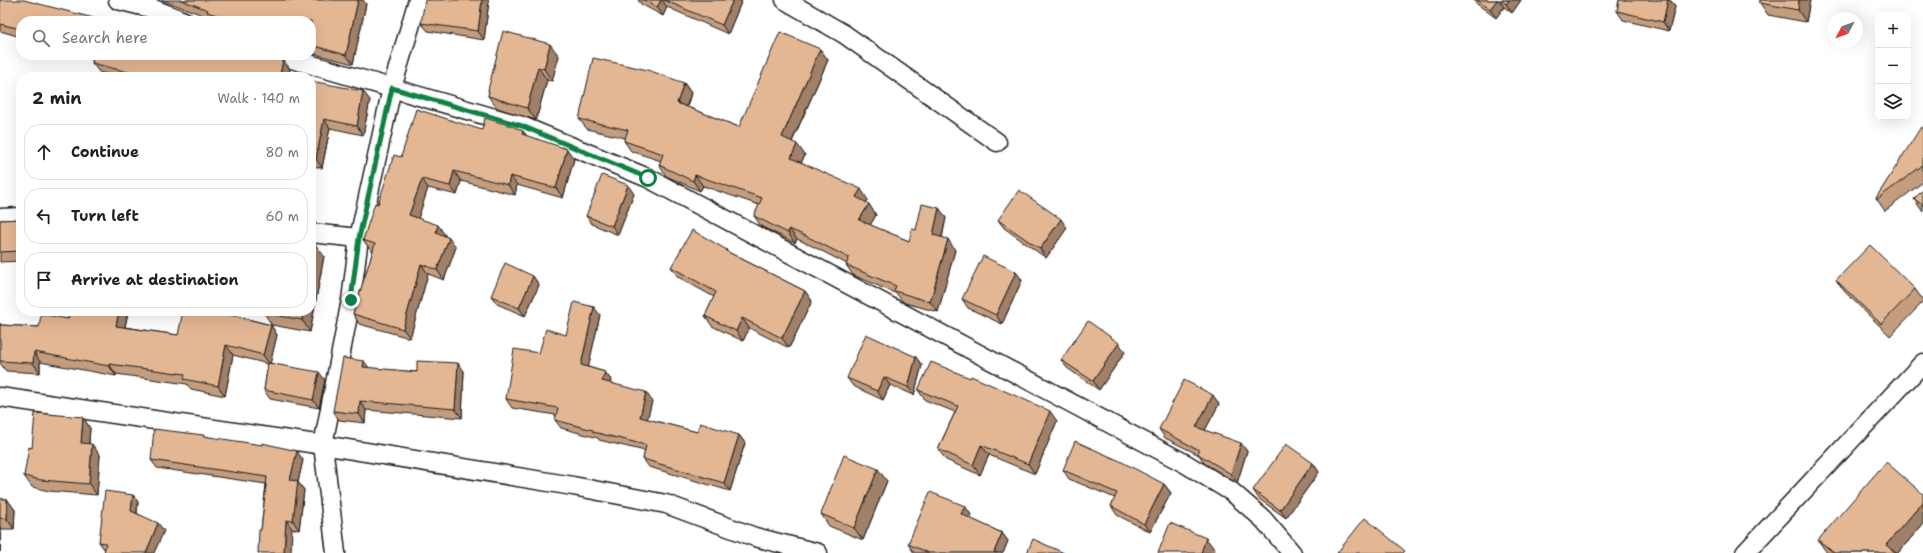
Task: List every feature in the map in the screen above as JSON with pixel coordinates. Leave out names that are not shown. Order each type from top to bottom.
[{"type":"street","points":[[118,0],[170,16]]},
{"type":"street","points":[[336,553],[323,445],[351,300],[359,238],[392,88],[418,0]]},
{"type":"street","points":[[785,0],[844,34],[997,142]]},
{"type":"street","points":[[295,60],[522,126],[648,178],[1186,464],[1232,492],[1263,519],[1292,553]]},
{"type":"street","points":[[0,218],[16,218]]},
{"type":"street","points":[[316,234],[359,238]]},
{"type":"street","points":[[1745,553],[1923,363]]},
{"type":"street","points":[[0,397],[323,445],[573,486],[666,504],[755,537],[818,553]]},
{"type":"building","points":[[0,0],[24,0],[86,16],[16,16],[16,28],[0,24]]},
{"type":"building","points":[[181,0],[358,0],[346,55],[316,46],[316,16],[220,16],[207,12],[208,10]]},
{"type":"building","points":[[425,0],[482,0],[478,31],[421,23]]},
{"type":"building","points":[[644,0],[661,0],[657,7]]},
{"type":"building","points":[[664,0],[733,0],[722,25]]},
{"type":"building","points":[[1477,0],[1497,0],[1490,9]]},
{"type":"building","points":[[1501,0],[1509,0],[1506,4]]},
{"type":"building","points":[[1619,0],[1668,0],[1663,22],[1617,11]]},
{"type":"building","points":[[1760,0],[1799,0],[1798,10],[1760,3]]},
{"type":"building","points":[[503,31],[550,44],[544,69],[538,67],[527,108],[488,96],[488,90]]},
{"type":"building","points":[[780,32],[820,49],[782,137],[797,144],[791,158],[861,189],[856,197],[869,204],[859,220],[909,241],[912,229],[916,230],[922,204],[939,208],[933,235],[948,239],[930,302],[894,291],[896,286],[846,265],[849,258],[806,236],[789,229],[788,233],[754,216],[762,198],[695,175],[693,181],[659,165],[663,154],[624,141],[628,130],[579,119],[593,58],[648,70],[684,83],[677,103],[739,127]]},
{"type":"building","points":[[93,60],[283,60],[281,72],[128,72],[92,63]]},
{"type":"building","points":[[316,82],[363,91],[357,126],[324,119],[316,159]]},
{"type":"building","points":[[416,109],[482,130],[485,118],[512,126],[523,131],[522,134],[567,149],[556,188],[510,176],[508,185],[454,171],[450,186],[422,179],[409,215],[438,225],[436,232],[449,238],[437,270],[421,264],[403,329],[353,314],[375,244],[363,240],[375,203],[378,204],[394,155],[401,157]]},
{"type":"building","points":[[1921,127],[1923,128],[1923,165],[1877,199],[1876,198]]},
{"type":"building","points":[[602,175],[628,185],[612,226],[586,216]]},
{"type":"building","points":[[1019,190],[1061,219],[1040,249],[998,220]]},
{"type":"building","points":[[1923,190],[1923,205],[1914,199]]},
{"type":"building","points":[[16,219],[16,251],[0,252],[0,220]]},
{"type":"building","points":[[692,230],[727,250],[726,251],[805,291],[782,338],[742,318],[736,331],[705,316],[716,292],[671,267]]},
{"type":"building","points":[[1870,245],[1915,289],[1881,324],[1836,280]]},
{"type":"building","points":[[983,256],[1016,272],[996,315],[962,299]]},
{"type":"building","points":[[505,263],[533,276],[519,308],[491,296]]},
{"type":"building","points":[[574,302],[594,307],[581,365],[605,372],[602,381],[646,392],[640,417],[697,432],[700,423],[739,435],[724,483],[643,459],[646,445],[593,432],[593,430],[555,420],[558,408],[506,399],[514,349],[539,353],[546,329],[566,335]]},
{"type":"building","points":[[41,316],[52,316],[68,319],[69,316],[118,316],[116,326],[178,335],[182,316],[235,316],[271,325],[263,355],[226,345],[218,386],[184,379],[185,374],[109,364],[109,366],[34,352],[33,363],[0,361],[0,325],[39,327]]},
{"type":"building","points":[[280,316],[302,316],[302,320]]},
{"type":"building","points":[[1088,321],[1119,343],[1093,381],[1061,360]]},
{"type":"building","points":[[866,334],[916,357],[908,387],[884,377],[877,391],[847,378]]},
{"type":"building","points":[[343,358],[364,361],[363,367],[417,372],[417,361],[458,363],[455,409],[360,401],[359,414],[333,411]]},
{"type":"building","points":[[931,362],[970,378],[971,376],[1050,411],[1028,464],[981,445],[973,465],[938,449],[958,406],[918,390]]},
{"type":"building","points":[[268,363],[319,372],[313,400],[264,390]]},
{"type":"building","points":[[1184,380],[1213,395],[1196,427],[1241,443],[1231,474],[1198,454],[1199,450],[1159,429]]},
{"type":"building","points":[[35,413],[83,417],[81,443],[92,444],[89,484],[41,480],[24,476],[29,447],[32,448]]},
{"type":"building","points":[[154,429],[203,435],[262,445],[262,443],[297,451],[290,480],[298,481],[293,521],[286,520],[284,553],[258,553],[259,530],[261,530],[267,477],[151,460]]},
{"type":"building","points":[[1075,441],[1120,461],[1164,484],[1144,524],[1111,506],[1117,493],[1063,470]]},
{"type":"building","points":[[1286,444],[1313,463],[1280,510],[1253,490]]},
{"type":"building","points":[[844,455],[878,469],[854,528],[821,514]]},
{"type":"building","points":[[1886,462],[1923,494],[1923,502],[1886,545],[1896,553],[1834,553],[1818,540]]},
{"type":"building","points":[[105,491],[133,495],[131,511],[158,523],[146,553],[104,553],[106,543],[99,542]]},
{"type":"building","points":[[930,492],[965,506],[961,514],[1002,533],[994,552],[997,553],[929,553],[908,544]]},
{"type":"building","points":[[0,499],[7,499],[7,519],[0,518]]},
{"type":"building","points":[[1365,518],[1405,551],[1403,553],[1337,553]]},
{"type":"building","points":[[1170,523],[1206,538],[1201,553],[1158,553]]},
{"type":"building","points":[[1033,539],[1064,553],[1027,553]]},
{"type":"route","points":[[351,300],[359,238],[392,88],[522,126],[648,178]]}]
